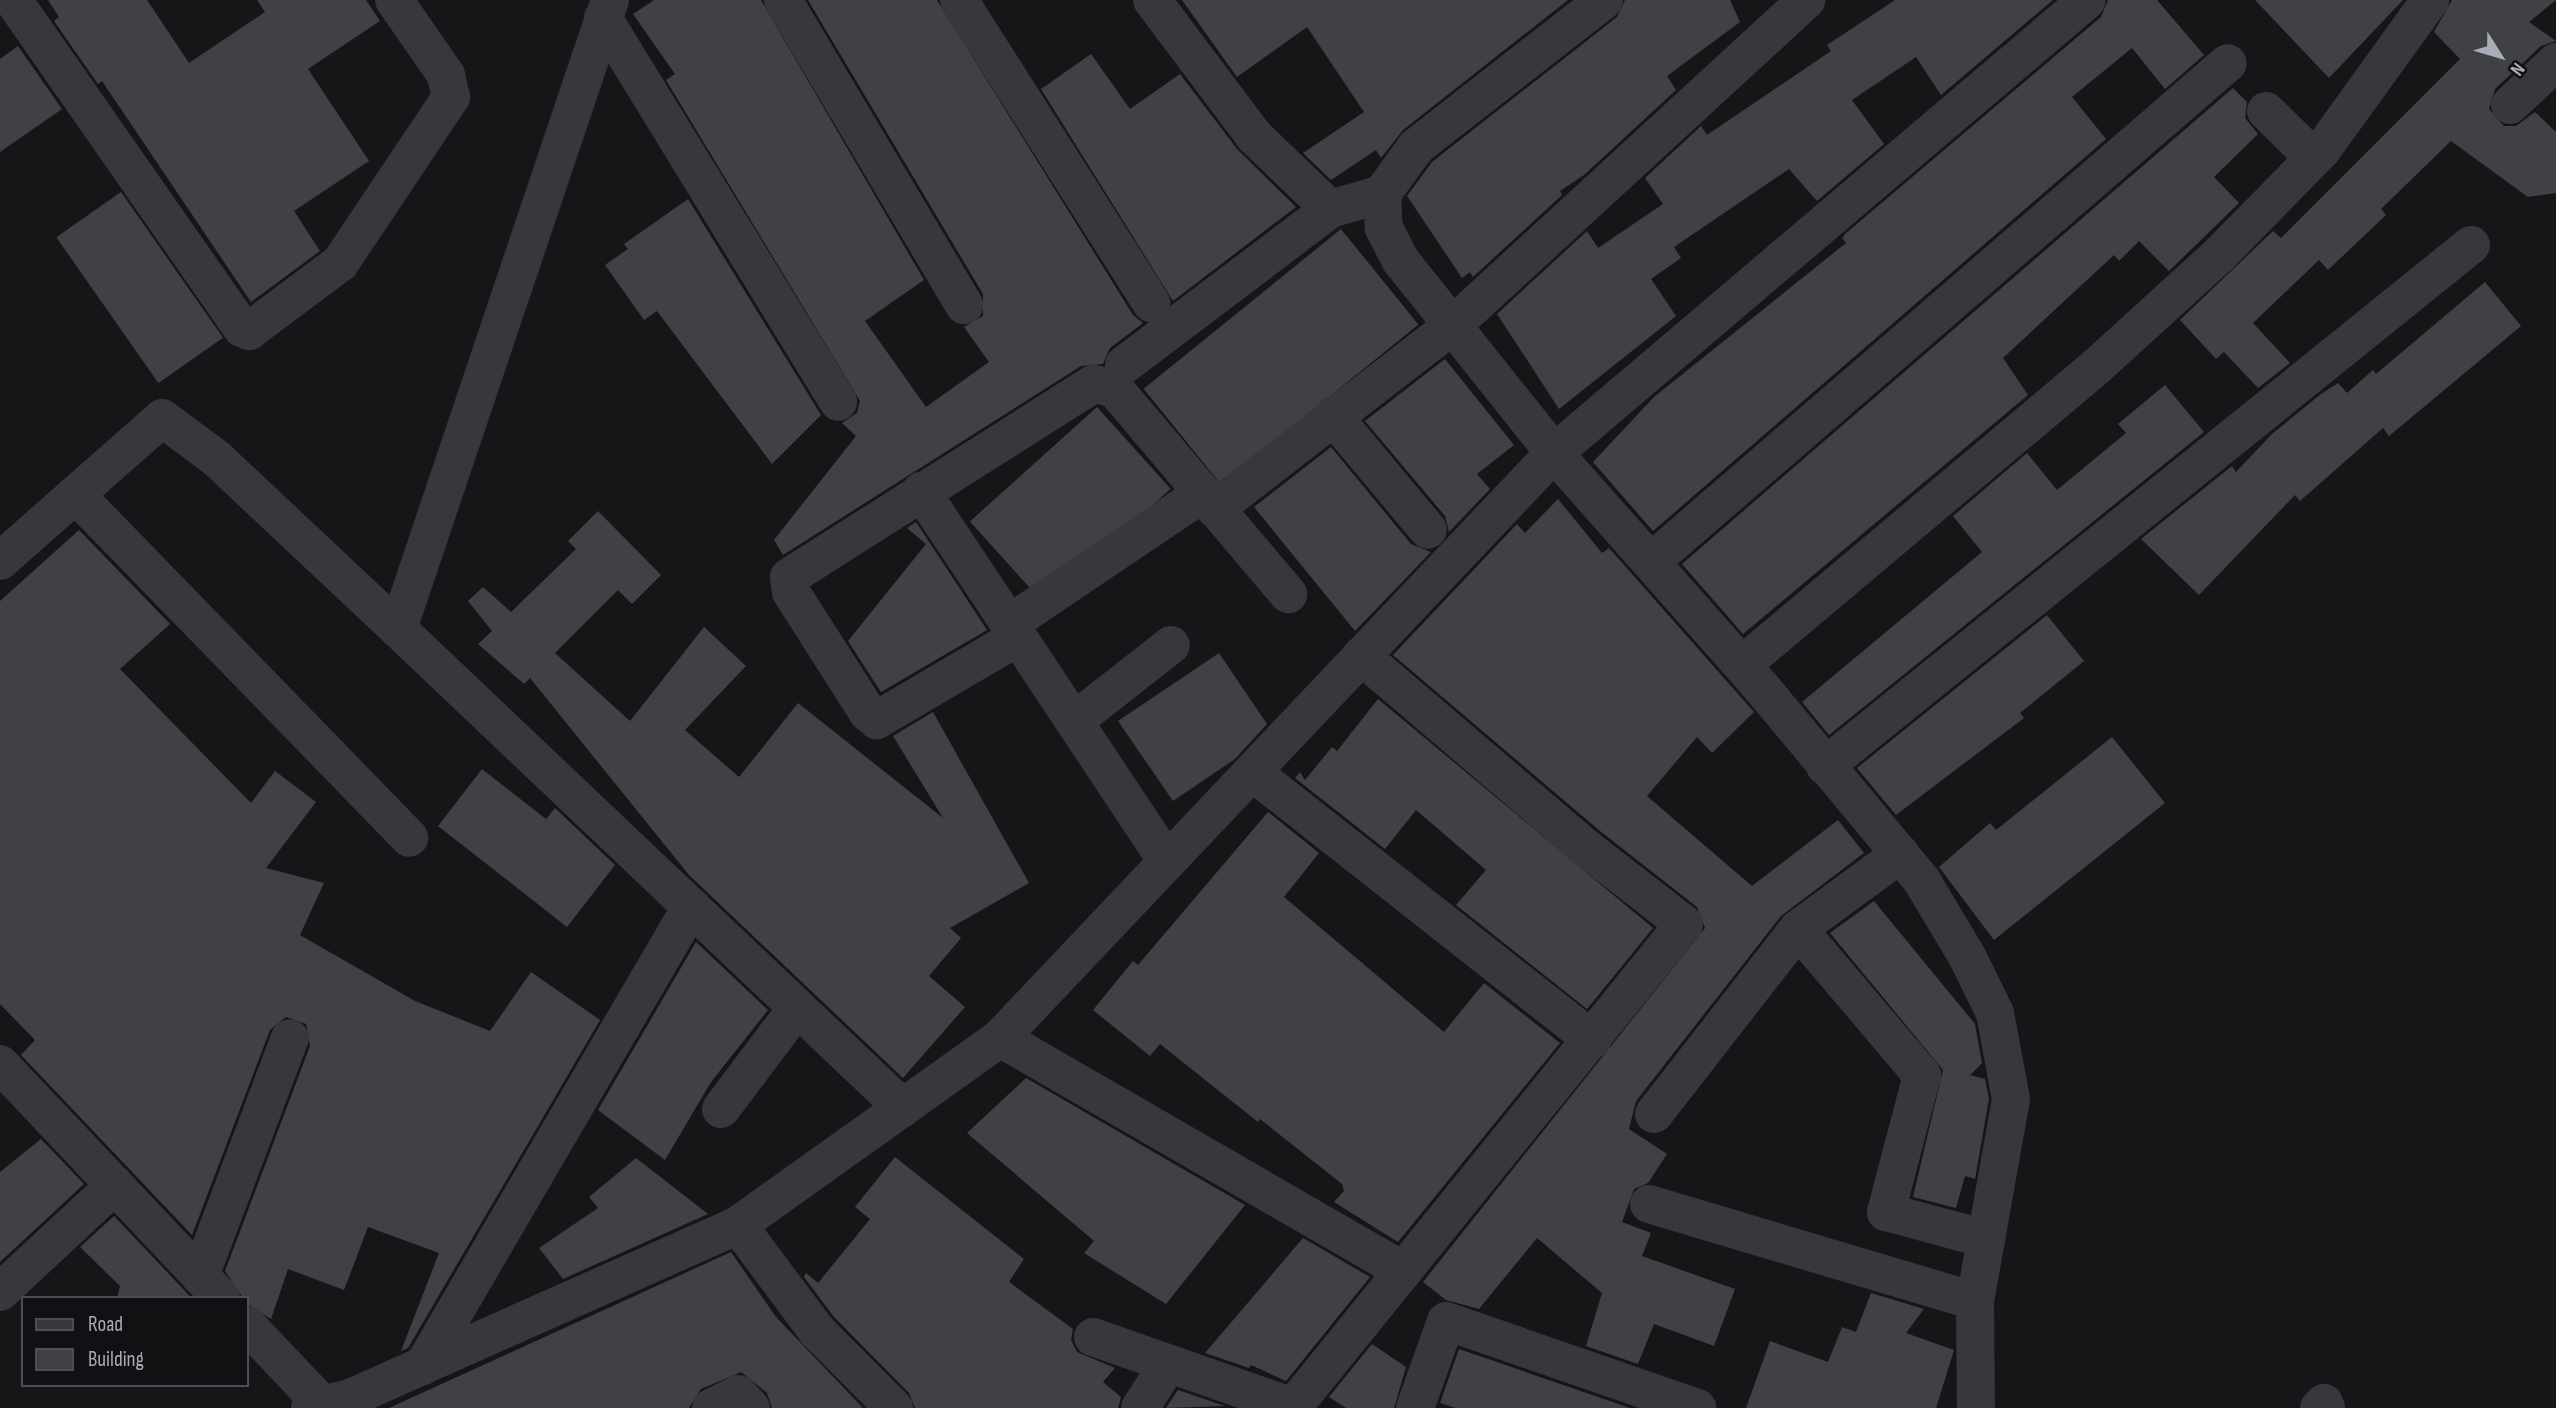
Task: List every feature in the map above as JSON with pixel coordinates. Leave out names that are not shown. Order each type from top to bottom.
[{"type":"street","points":[[13,0],[242,328],[249,331],[340,263],[451,97],[446,75],[394,0]]},
{"type":"street","points":[[783,0],[964,305]]},
{"type":"street","points":[[958,0],[1151,303]]},
{"type":"street","points":[[1152,0],[1254,136],[1330,209]]},
{"type":"street","points":[[1288,594],[1209,501],[1105,383],[1093,384],[789,577],[790,592],[861,702],[872,717],[883,718],[1209,501],[1333,416],[1452,325],[1807,0]]},
{"type":"street","points":[[248,1326],[335,1405],[738,1225],[903,1108],[1000,1038],[1554,453],[2087,0]]},
{"type":"street","points":[[1742,664],[2097,366],[2219,255],[2314,158],[2430,0]]},
{"type":"street","points":[[1124,365],[1330,209],[1381,194],[1416,147],[1585,6]]},
{"type":"street","points":[[606,9],[838,402]]},
{"type":"street","points":[[398,629],[606,9]]},
{"type":"street","points":[[2510,105],[2556,62]]},
{"type":"street","points":[[1652,561],[2228,63]]},
{"type":"street","points":[[2266,111],[2314,158]]},
{"type":"street","points":[[1381,194],[1384,228],[1401,261],[1554,453],[1742,664],[1900,854],[1929,892],[1995,1013],[2011,1099],[1975,1301],[1976,1408]]},
{"type":"street","points":[[1825,766],[2471,245]]},
{"type":"street","points":[[1333,416],[1428,530]]},
{"type":"street","points":[[0,561],[162,418],[216,458],[903,1108]]},
{"type":"street","points":[[921,491],[1167,861]]},
{"type":"street","points":[[76,495],[409,838]]},
{"type":"street","points":[[1074,721],[1171,646]]},
{"type":"street","points":[[1093,1337],[1294,1408],[1684,925],[1586,848],[1361,656]]},
{"type":"street","points":[[1252,772],[1592,1040]]},
{"type":"street","points":[[1654,1114],[1798,929],[1900,854]]},
{"type":"street","points":[[423,1366],[691,907]]},
{"type":"street","points":[[1798,929],[1922,1075],[1886,1212],[1986,1239]]},
{"type":"street","points":[[721,1109],[797,1008]]},
{"type":"street","points":[[0,1064],[211,1287],[290,1038]]},
{"type":"street","points":[[1000,1038],[1404,1271]]},
{"type":"street","points":[[0,1293],[115,1185]]},
{"type":"street","points":[[1649,1204],[1975,1301]]},
{"type":"street","points":[[738,1225],[817,1331],[894,1408]]},
{"type":"street","points":[[1415,1408],[1446,1321],[1697,1408]]},
{"type":"street","points":[[1140,1408],[1168,1364]]},
{"type":"street","points":[[711,1408],[738,1394],[751,1408]]},
{"type":"street","points":[[2319,1408],[2325,1404],[2326,1408]]},
{"type":"building","points":[[48,0],[147,0],[189,63],[265,12],[257,0],[366,0],[380,21],[308,69],[369,161],[294,211],[320,251],[251,302],[102,81],[98,84],[54,21],[59,17]]},
{"type":"building","points":[[654,0],[761,0],[924,280],[865,321],[926,407],[989,362],[964,327],[983,316],[983,294],[808,0],[937,0],[1133,315],[1143,323],[1110,348],[1103,364],[1081,366],[783,555],[774,540],[856,436],[842,423],[857,413],[860,401],[666,80],[675,74],[633,14]]},
{"type":"building","points":[[1182,0],[1568,0],[1403,130],[1381,158],[1376,150],[1331,180],[1303,153],[1364,112],[1307,27],[1237,77]]},
{"type":"building","points":[[1625,0],[1730,0],[1740,22],[1667,76],[1676,90],[1584,175],[1560,191],[1562,195],[1473,277],[1470,272],[1462,278],[1407,196],[1432,162],[1617,17]]},
{"type":"building","points":[[1895,0],[2053,0],[1941,95],[1916,57],[1852,100],[1884,144],[1817,201],[1789,169],[1674,247],[1681,258],[1651,279],[1676,316],[1559,409],[1497,314],[1587,231],[1598,248],[1663,204],[1645,178],[1701,126],[1707,135],[1831,51],[1827,45]]},
{"type":"building","points":[[2108,0],[2157,0],[2204,55],[2165,89],[2132,48],[2072,97],[2106,139],[1653,531],[1593,462],[1654,397],[1846,243],[1842,238],[1845,234],[2101,17]]},
{"type":"building","points":[[2255,0],[2403,0],[2329,78]]},
{"type":"building","points":[[2452,0],[2556,0],[2529,22],[2556,41],[2541,46],[2495,89],[2489,109],[2504,126],[2516,126],[2535,112],[2556,132],[2556,193],[2528,197],[2451,141],[2381,209],[2386,215],[2328,270],[2319,260],[2253,323],[2290,363],[2258,388],[2224,352],[2216,359],[2180,320],[2273,231],[2281,238],[2460,59],[2434,32]]},
{"type":"building","points":[[18,46],[62,109],[0,152],[0,59]]},
{"type":"building","points":[[1091,54],[1130,109],[1180,74],[1237,149],[1296,207],[1173,301],[1041,89]]},
{"type":"building","points":[[2233,88],[2247,102],[2245,118],[2258,134],[2214,177],[2239,203],[2169,271],[2139,241],[2119,261],[2114,255],[2003,358],[2028,395],[1743,634],[1682,564]]},
{"type":"building","points":[[121,192],[223,338],[158,383],[56,237]]},
{"type":"building","points":[[688,199],[821,415],[772,464],[657,311],[644,320],[605,265],[628,249],[624,244]]},
{"type":"building","points":[[1341,229],[1418,325],[1221,484],[1144,389]]},
{"type":"building","points":[[2485,282],[2521,326],[2389,436],[2383,428],[2300,501],[2295,495],[2199,595],[2141,539],[2232,466],[2236,472],[2272,434],[2321,394],[2338,383],[2347,393],[2373,370],[2376,374]]},
{"type":"building","points":[[1445,359],[1514,445],[1477,474],[1490,489],[1449,532],[1445,516],[1365,421]]},
{"type":"building","points":[[2165,385],[2204,432],[1829,735],[1802,702],[1982,552],[1953,516],[2027,453],[2057,490],[2126,433],[2118,424]]},
{"type":"building","points":[[1097,407],[1171,489],[1044,603],[970,521]]},
{"type":"building","points":[[1331,447],[1411,544],[1431,552],[1355,631],[1254,507]]},
{"type":"building","points":[[1558,499],[1602,553],[1609,548],[1754,712],[1712,753],[1697,737],[1647,796],[1752,886],[1838,820],[1864,853],[1781,916],[1636,1101],[1629,1129],[1667,1154],[1648,1183],[1634,1189],[1622,1222],[1651,1233],[1642,1256],[1735,1289],[1714,1346],[1654,1324],[1638,1364],[1586,1346],[1602,1293],[1537,1238],[1479,1309],[1446,1300],[1423,1282],[1705,928],[1697,907],[1600,831],[1393,655],[1517,524],[1525,533]]},
{"type":"building","points":[[598,511],[661,575],[632,604],[618,590],[555,653],[630,721],[704,627],[746,666],[685,730],[739,777],[798,703],[943,818],[893,736],[933,712],[1029,883],[950,928],[961,938],[929,976],[965,1007],[903,1078],[689,875],[530,678],[524,684],[478,644],[492,631],[468,601],[483,587],[511,612],[576,549],[568,541]]},
{"type":"building","points":[[916,522],[987,630],[881,692],[848,641],[926,544],[907,528]]},
{"type":"building","points":[[79,530],[170,624],[120,669],[251,803],[275,771],[316,802],[266,868],[324,883],[300,935],[415,1001],[490,1031],[531,972],[600,1020],[408,1348],[401,1351],[439,1253],[368,1227],[344,1290],[288,1269],[271,1319],[248,1305],[248,1296],[242,1296],[225,1271],[310,1046],[306,1024],[286,1017],[270,1030],[192,1235],[21,1055],[35,1040],[0,1004],[0,601]]},
{"type":"building","points":[[2047,615],[2084,661],[2020,713],[2024,718],[1896,815],[1857,768]]},
{"type":"building","points":[[1219,653],[1267,724],[1235,759],[1173,801],[1118,721]]},
{"type":"building","points":[[1378,699],[1653,928],[1587,1009],[1456,905],[1486,870],[1416,810],[1385,849],[1295,778],[1300,772],[1305,780],[1332,747],[1337,751]]},
{"type":"building","points":[[2112,737],[2165,803],[1994,940],[1939,867],[1990,823],[1996,830]]},
{"type":"building","points":[[482,769],[546,819],[555,808],[615,865],[567,927],[438,826]]},
{"type":"building","points":[[1268,812],[1319,853],[1284,897],[1444,1032],[1484,983],[1560,1043],[1398,1242],[1334,1202],[1344,1191],[1342,1184],[1260,1119],[1258,1122],[1160,1044],[1150,1056],[1093,1010],[1133,961],[1138,965]]},
{"type":"building","points":[[1874,901],[1975,1024],[1982,1063],[1970,1075],[1985,1079],[1989,1099],[1975,1179],[1965,1176],[1956,1208],[1913,1197],[1943,1070],[1830,933]]},
{"type":"building","points":[[696,942],[768,1010],[711,1082],[665,1160],[598,1110]]},
{"type":"building","points":[[1026,1078],[1245,1205],[1166,1304],[1084,1253],[1094,1241],[967,1133]]},
{"type":"building","points":[[41,1139],[84,1184],[0,1262],[0,1172]]},
{"type":"building","points":[[895,1157],[1024,1259],[1009,1282],[1073,1329],[1071,1340],[1077,1352],[1115,1368],[1103,1382],[1121,1397],[1118,1408],[915,1408],[909,1393],[834,1317],[804,1277],[806,1273],[818,1283],[870,1219],[855,1207]]},
{"type":"building","points":[[636,1158],[708,1214],[563,1279],[539,1248],[598,1208],[589,1197]]},
{"type":"building","points":[[114,1216],[189,1296],[118,1296],[120,1286],[80,1247]]},
{"type":"building","points":[[1303,1238],[1370,1277],[1286,1381],[1251,1365],[1249,1368],[1205,1353]]},
{"type":"building","points":[[731,1252],[776,1317],[863,1408],[772,1408],[767,1393],[741,1372],[701,1389],[689,1408],[389,1408]]},
{"type":"building","points":[[1871,1293],[1924,1309],[1906,1333],[1954,1350],[1936,1408],[1746,1408],[1770,1341],[1828,1362],[1842,1327],[1856,1332]]},
{"type":"building","points":[[1372,1344],[1406,1367],[1394,1408],[1346,1408],[1329,1397]]},
{"type":"building","points":[[1459,1349],[1630,1408],[1456,1408],[1440,1403]]},
{"type":"building","points":[[1178,1390],[1225,1406],[1166,1408]]}]
